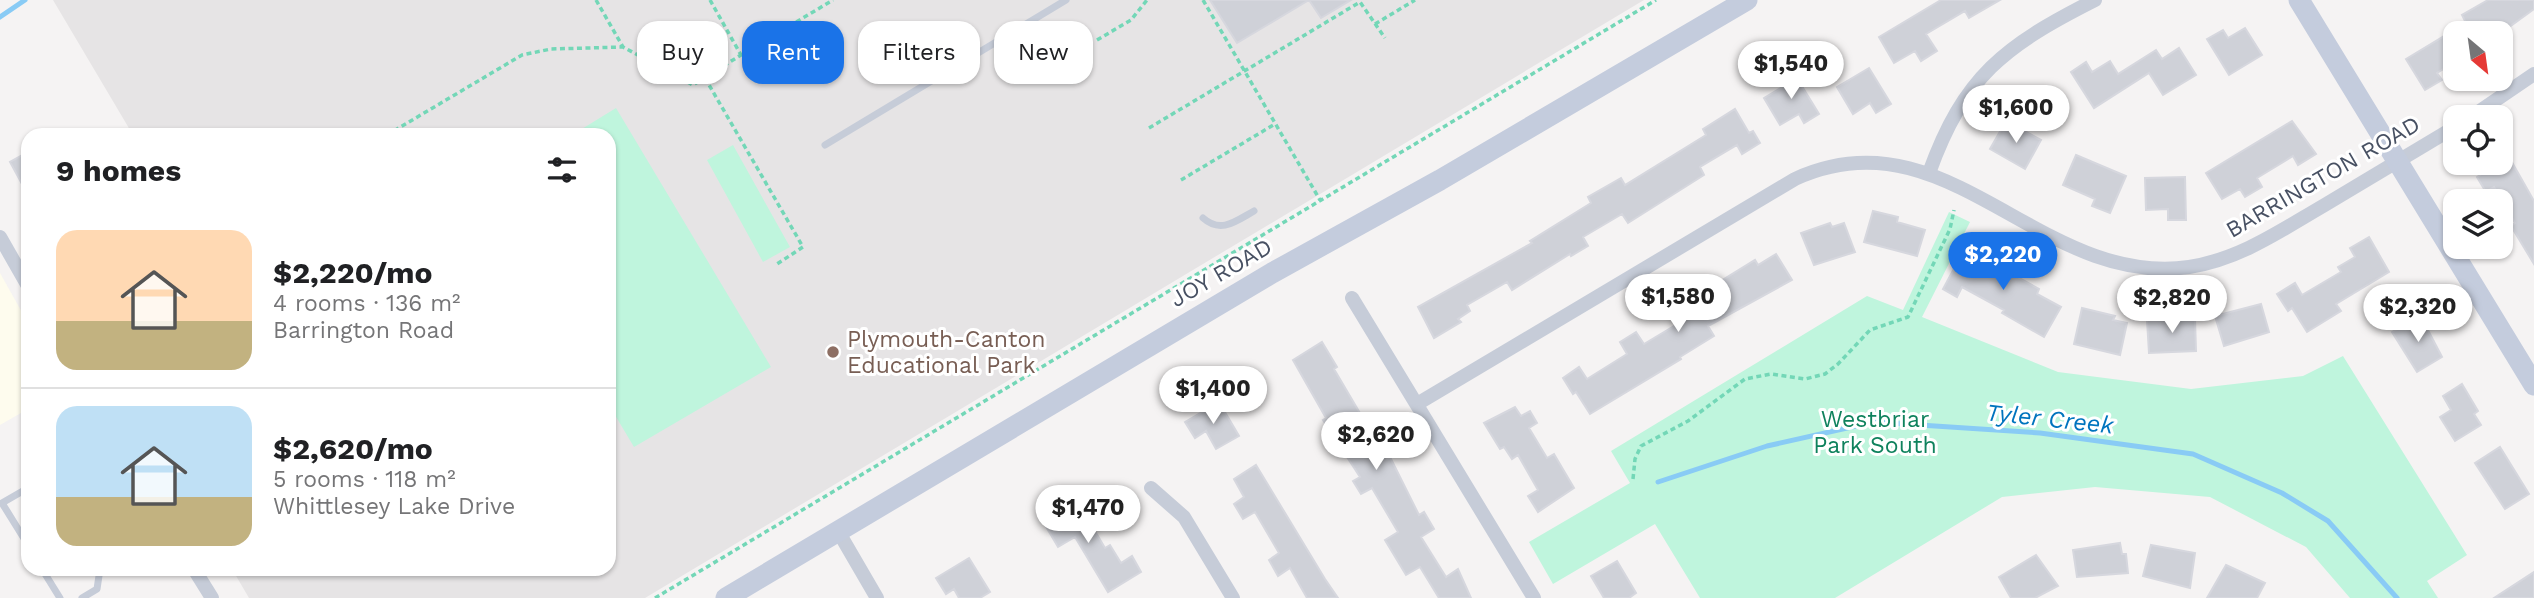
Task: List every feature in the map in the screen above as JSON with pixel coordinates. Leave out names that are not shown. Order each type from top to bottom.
[{"type":"street","name":"JOY ROAD","points":[[726,598],[1279,269],[1451,174],[1747,0]]},
{"type":"street","points":[[1929,173],[1951,118],[1981,75],[2002,57],[2095,0]]},
{"type":"street","points":[[2299,0],[2534,385]]},
{"type":"street","points":[[2489,105],[2534,74]]},
{"type":"street","name":"BARRINGTON ROAD","points":[[1417,404],[1814,170],[1864,161],[1901,165],[1929,173],[2100,259],[2166,269],[2211,263],[2250,249],[2443,134]]},
{"type":"street","points":[[0,237],[21,274]]},
{"type":"street","points":[[1352,298],[1534,598]]},
{"type":"street","points":[[1151,488],[1184,517],[1233,598]]},
{"type":"street","points":[[838,531],[877,598]]},
{"type":"street","points":[[198,576],[212,598]]},
{"type":"lane","points":[[825,145],[1066,0]]},
{"type":"lane","points":[[1203,218],[1211,225],[1222,227],[1254,211]]},
{"type":"lane","points":[[21,492],[2,503],[21,534]]},
{"type":"lane","points":[[46,576],[60,598]]},
{"type":"lane","points":[[82,598],[97,589],[99,576]]},
{"type":"path","points":[[596,0],[623,47]]},
{"type":"path","points":[[710,0],[741,55]]},
{"type":"path","points":[[728,63],[834,0]]},
{"type":"path","points":[[1097,40],[1131,20],[1147,0]]},
{"type":"path","points":[[1203,0],[1320,200]]},
{"type":"path","points":[[1375,24],[1415,0]]},
{"type":"path","points":[[655,598],[1656,0]]},
{"type":"path","points":[[1149,128],[1360,2],[1385,38]]},
{"type":"path","points":[[399,128],[522,55],[551,49],[623,47],[637,55]]},
{"type":"path","points":[[708,84],[803,247],[777,264]]},
{"type":"path","points":[[1181,180],[1275,123]]},
{"type":"path","points":[[1633,479],[1635,459],[1641,446],[1688,421],[1745,379],[1771,374],[1805,379],[1825,374],[1870,330],[1908,317],[1950,229],[1954,210]]},
{"type":"shaded area","name":"Plymouth-Canton Educational Park","points":[[53,0],[1644,0],[645,598],[249,598],[236,576],[616,576],[616,128],[129,128]]},
{"type":"shaded area","points":[[0,273],[21,310],[21,413],[0,425]]},
{"type":"green space","points":[[616,108],[771,367],[634,447],[616,417],[616,128],[583,128]]},
{"type":"green space","points":[[733,145],[790,247],[763,262],[707,160]]},
{"type":"green space","name":"Westbriar Park South","points":[[1949,212],[1970,222],[1922,317],[2058,372],[2191,389],[2303,376],[2343,356],[2467,555],[2427,581],[2438,598],[2350,598],[2306,547],[2210,497],[2095,487],[2002,497],[1835,598],[1700,598],[1655,524],[1553,584],[1529,542],[1630,483],[1611,451],[1867,296],[1903,310]]},
{"type":"building","points":[[1210,0],[1309,0],[1237,43]]},
{"type":"building","points":[[1309,0],[1351,0],[1321,18]]},
{"type":"building","points":[[1941,0],[2000,0],[1969,18],[1965,11],[1926,34],[1937,51],[1921,61],[1915,51],[1894,63],[1879,37]]},
{"type":"building","points":[[2488,0],[2534,0],[2534,9],[2513,24],[2513,21],[2465,21],[2462,15]]},
{"type":"building","points":[[2245,28],[2262,55],[2229,75],[2207,39],[2223,30],[2228,38]]},
{"type":"building","points":[[2443,37],[2443,69],[2437,73],[2442,80],[2425,90],[2406,59]]},
{"type":"building","points":[[2179,48],[2196,75],[2163,95],[2149,73],[2094,108],[2071,72],[2086,62],[2092,72],[2110,61],[2118,74],[2156,50],[2162,59]]},
{"type":"building","points":[[1869,68],[1891,104],[1876,113],[1870,103],[1853,114],[1837,87]]},
{"type":"building","points":[[1792,70],[1819,114],[1804,123],[1799,114],[1780,125],[1764,98],[1784,86],[1779,78]]},
{"type":"building","points":[[1735,109],[1749,133],[1753,131],[1760,143],[1742,154],[1737,145],[1700,167],[1704,175],[1628,223],[1622,214],[1583,237],[1588,246],[1571,256],[1570,254],[1512,290],[1507,282],[1467,305],[1470,311],[1458,319],[1461,322],[1434,338],[1418,307],[1532,243],[1530,241],[1591,203],[1588,197],[1621,178],[1625,185],[1706,135],[1703,129]]},
{"type":"building","points":[[2006,121],[2041,140],[2025,169],[1990,149]]},
{"type":"building","points":[[2292,121],[2316,154],[2298,165],[2293,156],[2257,178],[2262,187],[2245,197],[2240,189],[2222,199],[2206,173]]},
{"type":"building","points":[[2076,155],[2126,176],[2110,213],[2092,206],[2095,199],[2063,185]]},
{"type":"building","points":[[21,156],[21,182],[10,162]]},
{"type":"building","points":[[2513,164],[2534,201],[2534,264],[2513,229],[2513,189],[2484,189],[2477,177],[2513,175]]},
{"type":"building","points":[[2185,177],[2186,220],[2168,220],[2168,209],[2146,210],[2145,178]]},
{"type":"building","points":[[1873,211],[1898,217],[1897,222],[1925,230],[1917,256],[1864,242]]},
{"type":"building","points":[[1830,223],[1832,227],[1844,223],[1855,252],[1814,265],[1801,233]]},
{"type":"building","points":[[2369,237],[2389,272],[2336,304],[2341,311],[2307,332],[2292,308],[2288,311],[2277,294],[2295,283],[2302,295],[2341,272],[2338,267],[2355,257],[2350,248]]},
{"type":"building","points":[[1965,248],[2039,289],[2037,294],[2061,307],[2044,337],[2002,313],[2004,310],[1962,287],[1957,297],[1943,289]]},
{"type":"building","points":[[1776,254],[1792,280],[1708,326],[1714,336],[1680,357],[1681,359],[1590,414],[1576,392],[1573,394],[1563,378],[1579,367],[1587,379],[1627,354],[1620,342],[1636,332],[1644,344],[1684,320],[1677,308],[1755,260],[1758,265]]},
{"type":"building","points":[[2261,304],[2269,332],[2224,346],[2215,316]]},
{"type":"building","points":[[2082,308],[2115,316],[2113,320],[2127,323],[2120,355],[2074,344]]},
{"type":"building","points":[[2420,315],[2442,357],[2417,372],[2392,332]]},
{"type":"building","points":[[2195,318],[2196,351],[2149,353],[2147,320]]},
{"type":"building","points":[[1322,342],[1337,367],[1334,369],[1387,459],[1390,457],[1419,515],[1424,512],[1434,529],[1421,537],[1446,577],[1458,569],[1471,598],[1439,598],[1420,567],[1406,575],[1385,540],[1398,532],[1372,488],[1361,494],[1353,481],[1360,477],[1323,420],[1326,418],[1293,360]]},
{"type":"building","points":[[2462,384],[2478,411],[2474,414],[2481,425],[2455,441],[2440,417],[2451,410],[2443,396]]},
{"type":"building","points":[[1219,402],[1239,436],[1216,449],[1206,431],[1195,438],[1185,422]]},
{"type":"building","points":[[1515,407],[1521,416],[1530,411],[1537,423],[1529,428],[1547,458],[1554,454],[1574,488],[1538,512],[1528,496],[1538,490],[1518,455],[1512,459],[1504,447],[1500,449],[1484,423]]},
{"type":"building","points":[[2500,447],[2529,494],[2505,509],[2475,463]]},
{"type":"building","points":[[1256,465],[1338,598],[1307,598],[1290,568],[1278,576],[1269,560],[1279,553],[1255,512],[1243,519],[1234,504],[1244,497],[1234,479]]},
{"type":"building","points":[[1061,499],[1072,518],[1083,511],[1105,548],[1110,545],[1121,563],[1132,556],[1141,572],[1108,592],[1075,537],[1058,547],[1038,513]]},
{"type":"building","points":[[2120,543],[2122,554],[2126,554],[2128,573],[2077,577],[2073,550]]},
{"type":"building","points":[[2151,545],[2195,553],[2190,588],[2143,576]]},
{"type":"building","points":[[2036,555],[2058,586],[2035,598],[2011,598],[1999,577]]},
{"type":"building","points":[[969,558],[990,592],[980,598],[959,598],[954,589],[946,594],[936,578]]},
{"type":"building","points":[[1617,561],[1636,593],[1629,598],[1604,598],[1591,576]]},
{"type":"building","points":[[2226,565],[2265,583],[2257,598],[2207,598]]},
{"type":"building","points":[[2534,572],[2534,598],[2494,598]]},
{"type":"waterway","points":[[0,17],[25,0]]},
{"type":"waterway","name":"Tyler Creek","points":[[1658,482],[1767,446],[1874,422],[2040,433],[2193,454],[2282,493],[2328,521],[2397,598]]},
{"type":"place","name":"Plymouth-Canton Educational Park","points":[[833,352]]}]
